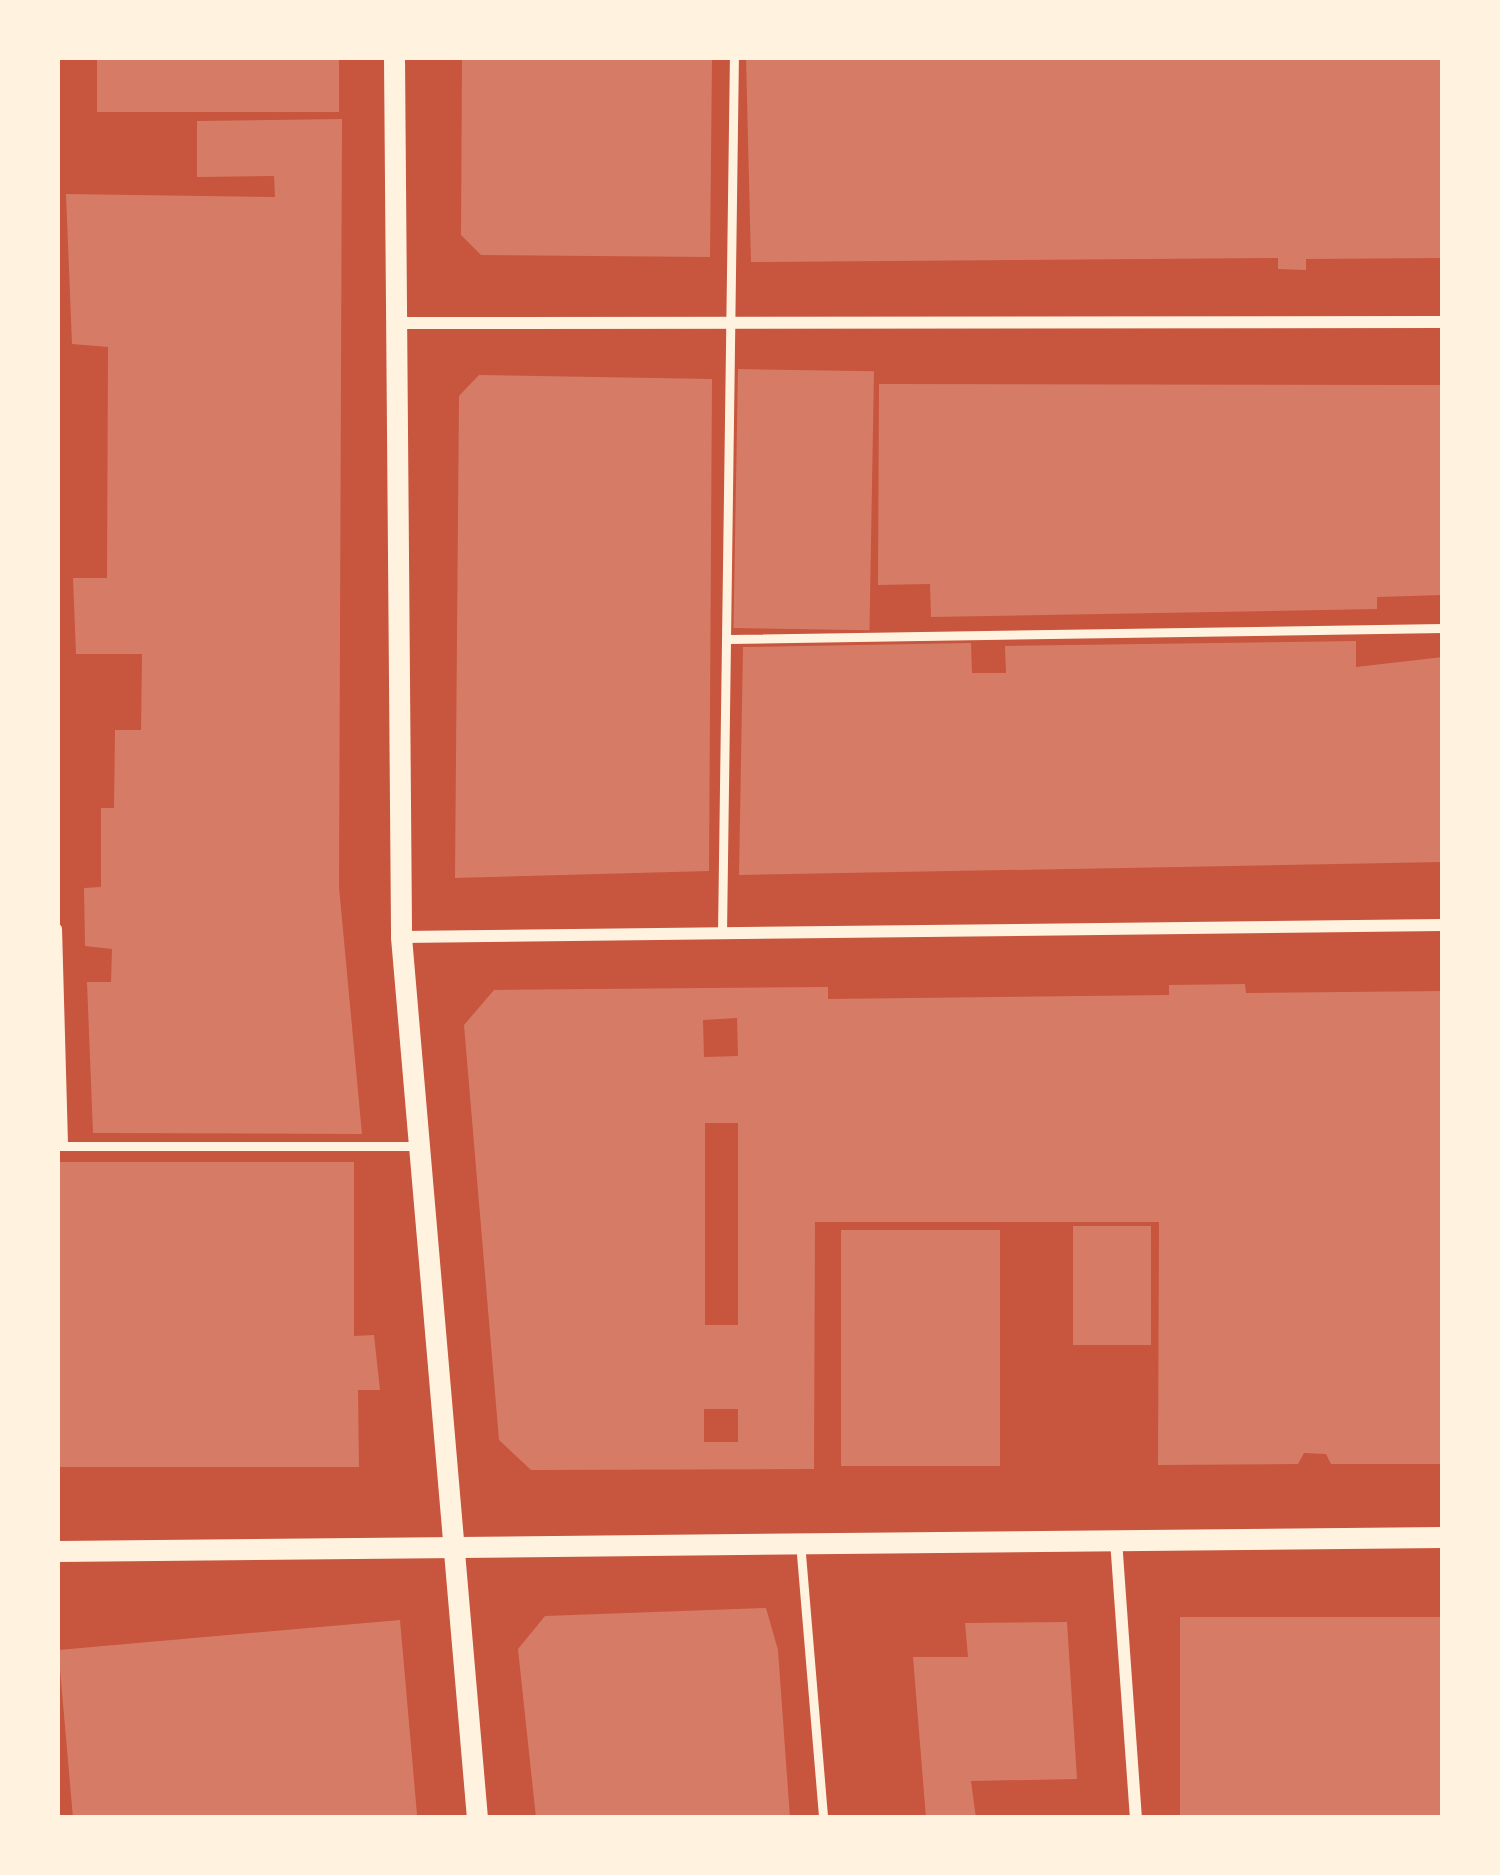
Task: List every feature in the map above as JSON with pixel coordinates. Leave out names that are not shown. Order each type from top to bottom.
[{"type":"street","points":[[394,57],[401,937],[413,1146],[477,1818]]},
{"type":"street","points":[[396,323],[732,317],[1443,322]]},
{"type":"street","points":[[401,937],[1443,926]]},
{"type":"street","points":[[57,1551],[1443,1537]]},
{"type":"street","points":[[1116,1540],[1136,1818]]},
{"type":"lane","points":[[722,934],[730,639],[734,57]]},
{"type":"lane","points":[[730,639],[1443,628]]},
{"type":"lane","points":[[57,928],[60,1146],[413,1146]]},
{"type":"lane","points":[[800,1541],[823,1818]]},
{"type":"building","points":[[97,57],[339,57],[339,112],[97,112]]},
{"type":"building","points":[[462,57],[712,57],[710,257],[481,255],[461,235]]},
{"type":"building","points":[[746,57],[1443,57],[1443,258],[1306,259],[1306,270],[1278,269],[1278,258],[751,262]]},
{"type":"building","points":[[342,119],[339,887],[362,1134],[93,1133],[87,982],[111,982],[112,949],[85,946],[84,888],[101,887],[101,808],[114,808],[115,730],[141,730],[142,654],[76,654],[73,578],[107,578],[108,347],[72,344],[66,194],[275,197],[274,176],[197,177],[197,121]]},
{"type":"building","points":[[738,369],[874,371],[869,630],[733,628]]},
{"type":"building","points":[[479,375],[712,379],[709,871],[455,878],[459,396]]},
{"type":"building","points":[[879,384],[1443,385],[1443,595],[1377,597],[1377,609],[931,617],[930,584],[878,585]]},
{"type":"building","points":[[1356,641],[1356,667],[1443,657],[1443,862],[739,875],[743,647],[971,643],[972,673],[1006,673],[1005,646]]},
{"type":"building","points":[[1245,984],[1246,993],[1443,991],[1443,1464],[1331,1464],[1326,1454],[1304,1453],[1298,1464],[1158,1465],[1159,1222],[815,1222],[814,1469],[531,1470],[499,1440],[464,1025],[494,990],[828,987],[828,999],[1169,995],[1169,985]],"holes":[[[737,1018],[738,1056],[704,1057],[703,1020]],[[705,1123],[738,1123],[738,1325],[705,1325]],[[704,1409],[738,1409],[738,1442],[704,1442]]]},
{"type":"building","points":[[57,1162],[354,1162],[354,1336],[374,1335],[380,1390],[358,1390],[359,1467],[57,1467]]},
{"type":"building","points":[[1073,1226],[1151,1226],[1151,1345],[1073,1345]]},
{"type":"building","points":[[841,1230],[1000,1230],[1000,1466],[841,1466]]},
{"type":"building","points":[[766,1608],[778,1650],[790,1818],[536,1818],[518,1649],[545,1616]]},
{"type":"building","points":[[1180,1617],[1443,1617],[1443,1818],[1180,1818]]},
{"type":"building","points":[[400,1620],[417,1818],[73,1818],[58,1650]]},
{"type":"building","points":[[1067,1622],[1077,1779],[971,1781],[976,1818],[926,1818],[913,1657],[968,1657],[965,1623]]}]
